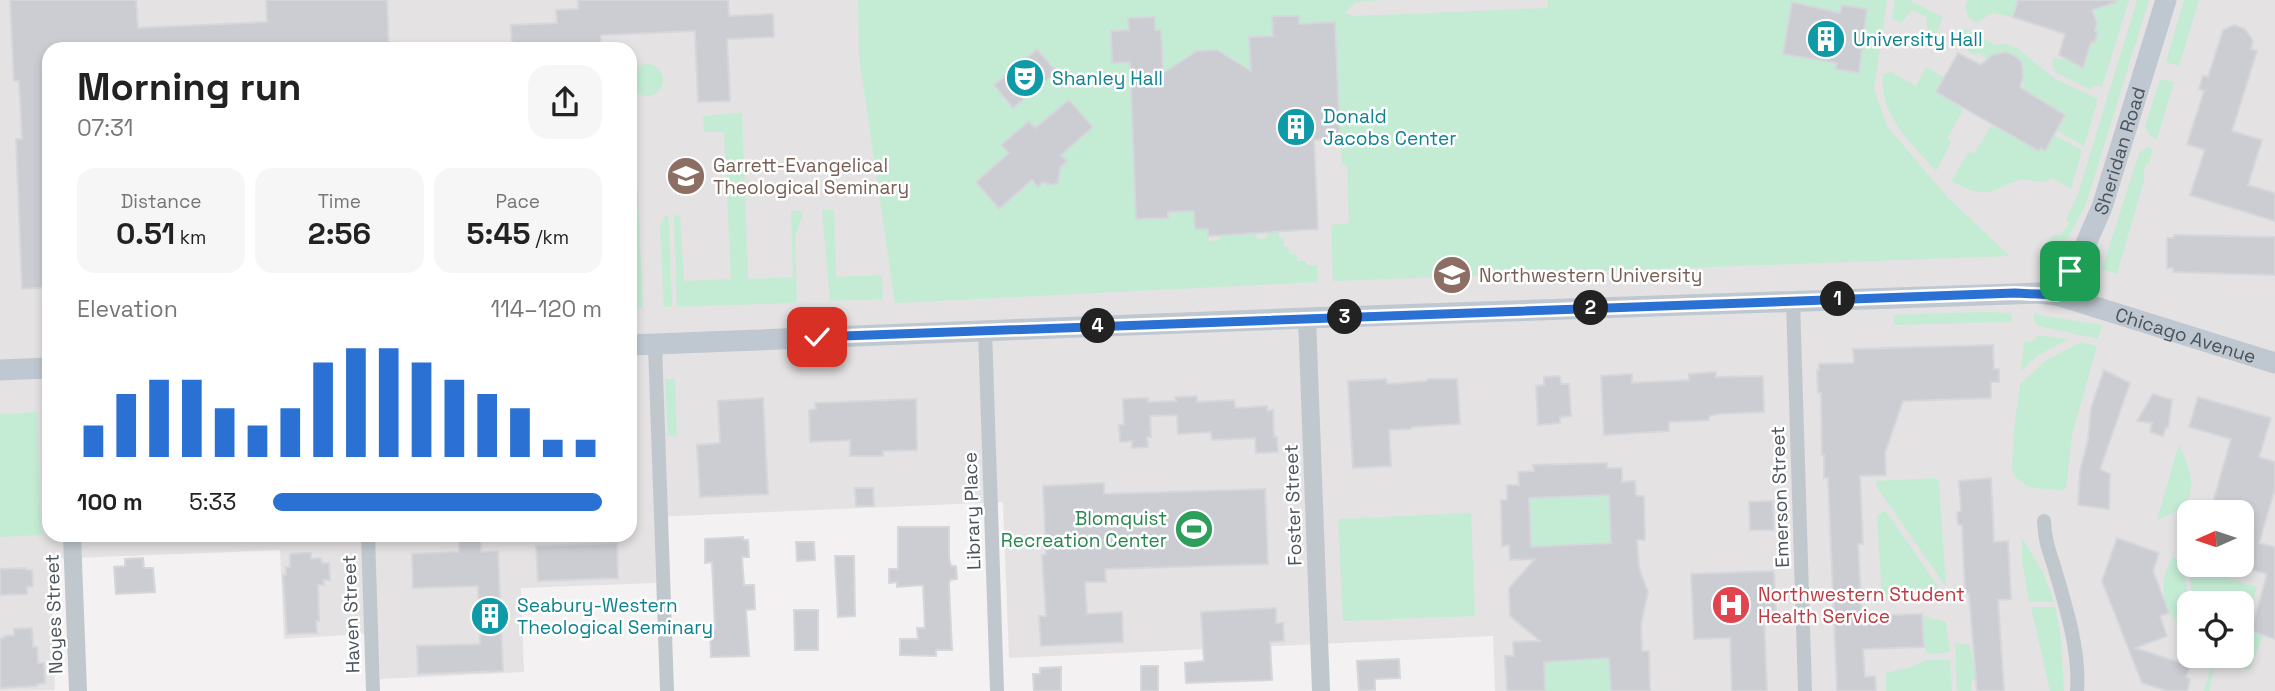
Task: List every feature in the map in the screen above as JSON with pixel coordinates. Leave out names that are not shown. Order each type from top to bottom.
[{"type":"main road","name":"Sheridan Road","points":[[2057,295],[2084,248],[2102,207],[2166,0]]},
{"type":"main road","points":[[637,345],[2015,293],[2057,295]]},
{"type":"main road","name":"Chicago Avenue","points":[[2057,295],[2275,363]]},
{"type":"main road","points":[[0,370],[42,368]]},
{"type":"street","name":"Emerson Street","points":[[1794,301],[1805,691]]},
{"type":"street","name":"Foster Street","points":[[1307,318],[1321,691]]},
{"type":"street","name":"Library Place","points":[[985,330],[997,691]]},
{"type":"street","points":[[654,344],[667,691]]},
{"type":"street","points":[[2044,521],[2045,542],[2055,569],[2071,634],[2077,691]]},
{"type":"street","name":"Noyes Street","points":[[72,542],[78,691]]},
{"type":"street","name":"Haven Street","points":[[368,542],[373,691]]},
{"type":"shaded area","name":"Northwestern University","points":[[0,0],[2275,0],[2275,691],[1495,691],[1493,636],[1009,658],[1003,502],[654,517],[656,583],[521,588],[524,672],[380,679],[378,633],[284,639],[280,550],[50,559],[55,690],[0,691]]},
{"type":"green space","points":[[858,0],[1381,0],[1355,2],[1345,13],[1354,16],[1548,8],[1547,0],[1887,0],[1874,89],[1887,126],[1948,198],[2010,256],[1333,281],[1331,225],[1349,223],[1347,165],[1342,165],[1335,26],[1168,212],[1194,211],[1195,229],[1208,229],[1209,241],[1220,240],[1220,235],[1256,233],[1257,239],[1267,238],[1267,224],[1278,224],[1279,238],[1284,238],[1284,247],[1288,247],[1289,254],[1297,254],[1297,261],[1306,261],[1307,265],[1317,265],[1318,282],[895,303],[859,56]]},
{"type":"green space","points":[[1895,0],[1909,0],[1943,17],[1934,38],[1927,34],[1927,17],[1912,10],[1901,23],[1892,18]]},
{"type":"green space","points":[[1968,0],[2018,0],[2013,17],[1991,13],[1977,23],[1968,17],[1965,5]]},
{"type":"green space","points":[[2091,0],[2129,0],[2102,87],[2093,85],[2091,90],[2057,73],[2052,65],[2054,58],[2063,60],[2064,56],[2083,67],[2091,42],[2094,43],[2098,32],[2095,31],[2097,23]]},
{"type":"green space","points":[[2137,0],[2149,0],[2086,204],[2068,238],[2054,253],[2052,251],[2045,254],[2042,247],[2054,235],[2060,235],[2070,223],[2066,220],[2078,194]]},
{"type":"green space","points":[[2184,0],[2199,0],[2179,66],[2166,62]]},
{"type":"green space","points":[[1962,29],[1995,45],[2006,44],[2017,48],[2055,79],[2098,99],[2084,146],[2056,130],[2023,89],[2023,67],[2017,57],[2002,52],[1987,58],[1978,53],[1976,56],[1968,51],[1972,42],[1961,32]]},
{"type":"green space","points":[[641,65],[653,65],[662,74],[662,86],[653,95],[641,95],[637,92],[637,68]]},
{"type":"green space","points":[[1926,67],[1944,77],[1936,92],[1961,106],[1962,112],[1947,139],[1951,142],[1936,171],[1907,139],[1891,116],[1883,89],[1883,74],[1891,72],[1916,86]]},
{"type":"green space","points":[[2160,79],[2174,82],[2157,139],[2151,137],[2145,127]]},
{"type":"green space","points":[[742,113],[748,279],[793,277],[791,211],[801,211],[803,215],[795,236],[797,299],[795,303],[677,307],[674,216],[680,215],[684,281],[731,279],[724,132],[704,132],[703,116]]},
{"type":"green space","points":[[1992,124],[2039,151],[2041,148],[2045,151],[2054,135],[2082,150],[2071,189],[2051,177],[2048,181],[2020,180],[1983,192],[1951,182],[1969,151],[1974,154]]},
{"type":"green space","points":[[2148,147],[2153,149],[2149,163],[2146,163],[2145,177],[2117,274],[2102,269],[2139,153]]},
{"type":"green space","points":[[637,179],[643,308],[637,309]]},
{"type":"green space","points":[[822,210],[834,210],[836,277],[882,275],[883,299],[830,301]]},
{"type":"green space","points":[[665,216],[668,216],[669,221],[672,307],[664,307],[660,224]]},
{"type":"green space","points":[[2011,313],[2012,322],[1894,325],[1893,315]]},
{"type":"green space","points":[[2034,314],[2102,325],[2098,339],[2039,326],[2034,322]]},
{"type":"green space","points":[[2037,335],[2069,339],[2037,356],[2021,371],[2024,342],[2035,340]]},
{"type":"green space","points":[[2081,342],[2097,346],[2072,435],[2066,488],[2061,491],[2029,487],[2016,478],[2012,471],[2020,384],[2044,362]]},
{"type":"green space","points":[[665,379],[675,379],[677,435],[668,436]]},
{"type":"green space","points":[[37,412],[41,535],[0,537],[0,414]]},
{"type":"green space","points":[[2179,444],[2189,469],[2191,490],[2187,500],[2177,500],[2177,510],[2157,520]]},
{"type":"green space","points":[[1935,478],[1939,481],[1946,587],[1877,487],[1876,481]]},
{"type":"green space","points":[[1609,495],[1611,543],[1531,547],[1529,498]]},
{"type":"green space","points":[[1883,511],[1888,514],[1945,597],[1882,598],[1877,516]]},
{"type":"green space","points":[[1471,513],[1475,616],[1343,621],[1338,519]]},
{"type":"green space","points":[[2022,538],[2043,572],[2054,602],[2029,602],[2022,560]]},
{"type":"green space","points":[[2174,556],[2177,561],[2177,578],[2184,578],[2186,583],[2187,591],[2177,591],[2177,621],[2168,611],[2163,590],[2170,561]]},
{"type":"green space","points":[[2190,578],[2228,578],[2257,587],[2254,597],[2254,591],[2192,591]]},
{"type":"green space","points":[[2031,607],[2055,607],[2061,638],[2064,691],[2050,691]]},
{"type":"green space","points":[[1923,616],[1946,622],[1950,652],[1928,654],[1924,647]]},
{"type":"green space","points":[[2254,630],[2263,635],[2254,659]]},
{"type":"green space","points":[[1955,643],[1970,645],[1976,680],[1972,680],[1971,691],[1957,691]]},
{"type":"green space","points":[[1609,658],[1611,691],[1545,691],[1543,662]]},
{"type":"green space","points":[[1926,660],[1950,660],[1952,691],[1886,691],[1886,673],[1912,667]]},
{"type":"green space","points":[[2211,668],[2214,668],[2209,691],[2204,691]]},
{"type":"building","points":[[10,0],[136,0],[138,28],[267,22],[266,0],[387,0],[389,42],[42,42],[42,288],[22,289],[16,139],[22,139],[19,81],[14,81]]},
{"type":"building","points":[[578,0],[728,0],[729,16],[773,14],[774,37],[727,39],[730,101],[698,102],[695,31],[601,35],[601,42],[512,42],[511,25],[557,23],[556,10],[578,9]]},
{"type":"building","points":[[2018,0],[2116,2],[2092,10],[2097,23],[2095,31],[2098,32],[2094,43],[2091,42],[2083,68],[2059,55],[2065,34],[2013,17]]},
{"type":"building","name":"University Hall","points":[[1792,2],[1840,13],[1842,5],[1867,9],[1859,73],[1836,69],[1837,63],[1783,54]]},
{"type":"building","name":"Donald Jacobs Center","points":[[1272,16],[1299,16],[1299,24],[1335,22],[1340,139],[1314,140],[1318,229],[1208,236],[1208,229],[1195,229],[1194,211],[1168,212],[1168,218],[1136,219],[1130,62],[1112,63],[1111,31],[1129,30],[1128,18],[1155,17],[1155,30],[1161,30],[1163,73],[1197,51],[1212,50],[1217,50],[1251,71],[1249,37],[1273,36]]},
{"type":"building","points":[[2234,25],[2245,29],[2253,41],[2251,49],[2257,51],[2232,131],[2262,140],[2248,185],[2275,193],[2275,221],[2190,195],[2205,150],[2187,144],[2204,91],[2199,89],[2203,76],[2208,77],[2223,30]]},
{"type":"building","name":"Shanley Hall","points":[[1037,49],[1057,72],[1013,108],[994,85]]},
{"type":"building","points":[[2006,52],[2017,57],[2022,63],[2023,77],[2020,87],[2065,115],[2045,151],[2041,148],[2039,151],[1936,92],[1958,53],[1981,65],[1992,55]]},
{"type":"building","points":[[1069,100],[1093,127],[1061,155],[1067,161],[1060,168],[1058,183],[1051,185],[1043,182],[1038,187],[1032,180],[999,209],[976,182],[1009,153],[1001,145],[1029,121],[1035,128]]},
{"type":"building","points":[[2174,235],[2275,237],[2275,275],[2173,272],[2173,268],[2167,268],[2167,238],[2174,238]]},
{"type":"building","points":[[1993,345],[1994,369],[1999,369],[1999,382],[1991,382],[1991,398],[1903,401],[1885,453],[1886,475],[1860,476],[1863,544],[1858,544],[1862,616],[1922,614],[1924,647],[1863,649],[1865,677],[1875,676],[1876,691],[1837,691],[1828,478],[1824,478],[1822,455],[1821,393],[1818,393],[1817,370],[1819,364],[1854,363],[1853,349]]},
{"type":"building","points":[[2104,370],[2130,383],[2100,469],[2110,474],[2109,509],[2078,505],[2080,471],[2088,440],[2091,408]]},
{"type":"building","points":[[1716,372],[1716,377],[1763,376],[1764,412],[1718,414],[1709,416],[1709,420],[1669,422],[1669,431],[1604,435],[1601,376],[1632,374],[1632,383],[1689,380],[1689,374]]},
{"type":"building","points":[[1560,376],[1561,384],[1569,384],[1571,416],[1560,417],[1560,423],[1538,425],[1536,386],[1544,385],[1544,377]]},
{"type":"building","points":[[1386,379],[1387,384],[1427,379],[1457,379],[1460,424],[1389,430],[1391,466],[1353,468],[1348,381]]},
{"type":"building","points":[[2153,394],[2172,400],[2168,428],[2166,427],[2163,436],[2150,432],[2152,423],[2137,421]]},
{"type":"building","points":[[1197,396],[1197,402],[1234,400],[1235,408],[1267,406],[1267,411],[1273,410],[1274,437],[1277,437],[1278,452],[1256,453],[1255,438],[1212,440],[1211,432],[1178,434],[1177,415],[1150,416],[1151,437],[1147,437],[1148,447],[1132,448],[1132,441],[1120,442],[1119,425],[1124,425],[1123,399],[1176,401],[1175,397]]},
{"type":"building","points":[[2198,397],[2271,418],[2259,457],[2275,462],[2275,489],[2259,543],[2275,547],[2275,639],[2254,632],[2254,620],[2267,574],[2254,570],[2254,500],[2214,500],[2231,439],[2189,427]]},
{"type":"building","points":[[763,398],[768,494],[700,497],[697,445],[720,443],[718,401]]},
{"type":"building","points":[[916,399],[917,450],[883,451],[883,456],[850,456],[850,440],[810,442],[809,410],[816,409],[815,403]]},
{"type":"building","points":[[1607,463],[1607,468],[1622,468],[1622,482],[1635,481],[1636,496],[1644,496],[1645,540],[1637,540],[1639,568],[1648,592],[1641,624],[1642,651],[1649,651],[1650,691],[1611,691],[1609,658],[1544,662],[1545,691],[1507,691],[1505,656],[1514,656],[1513,642],[1540,641],[1510,616],[1509,588],[1535,559],[1510,560],[1509,545],[1502,546],[1501,500],[1507,500],[1507,485],[1519,485],[1518,472],[1534,471],[1533,465]],"holes":[[[1609,495],[1611,543],[1531,547],[1529,498]]]},
{"type":"building","points":[[1991,478],[1994,542],[2008,541],[2011,599],[1998,600],[2004,691],[1977,691],[1969,594],[1965,594],[1962,525],[1958,525],[1957,512],[1961,511],[1959,481]]},
{"type":"building","points":[[1104,483],[1104,494],[1265,489],[1268,564],[1105,569],[1106,582],[1085,582],[1087,614],[1122,612],[1123,642],[1041,646],[1039,616],[1046,616],[1042,555],[1046,555],[1043,486]]},
{"type":"building","points":[[855,488],[873,488],[874,506],[856,506]]},
{"type":"building","points":[[1773,501],[1774,530],[1750,530],[1749,502]]},
{"type":"building","points":[[898,527],[949,527],[949,558],[951,566],[956,566],[957,579],[950,580],[949,584],[952,650],[936,650],[936,656],[900,655],[900,639],[918,639],[917,628],[925,628],[923,585],[897,587],[897,582],[889,583],[889,569],[898,569]]},
{"type":"building","points":[[743,537],[743,540],[748,540],[749,557],[742,557],[744,585],[754,585],[755,609],[746,610],[749,656],[711,657],[710,630],[715,629],[712,562],[705,563],[705,539]]},
{"type":"building","points":[[2117,538],[2159,553],[2153,571],[2169,613],[2160,616],[2167,636],[2135,648],[2177,662],[2177,668],[2189,668],[2186,677],[2190,680],[2187,691],[2168,691],[2142,683],[2102,581]]},
{"type":"building","name":"Seabury-Western Theological Seminary","points":[[459,542],[481,542],[481,552],[498,551],[503,671],[418,674],[417,646],[480,644],[478,586],[413,588],[412,554],[459,552]]},
{"type":"building","points":[[796,542],[814,542],[815,560],[797,561]]},
{"type":"building","points":[[617,543],[618,578],[538,581],[536,546]]},
{"type":"building","points":[[311,553],[311,559],[321,558],[322,563],[329,563],[330,580],[323,580],[324,585],[318,585],[317,633],[287,634],[283,575],[286,575],[286,567],[290,567],[290,554]]},
{"type":"building","points":[[835,556],[854,556],[855,616],[838,617]]},
{"type":"building","points":[[143,558],[144,568],[153,568],[155,592],[116,594],[114,567],[125,566],[125,559]]},
{"type":"building","points":[[0,569],[32,570],[33,586],[27,587],[27,594],[0,595]]},
{"type":"building","points":[[1774,571],[1776,617],[1764,617],[1767,691],[1732,691],[1730,638],[1694,639],[1691,574]]},
{"type":"building","points":[[1276,608],[1276,623],[1283,623],[1284,641],[1270,642],[1272,680],[1186,683],[1185,663],[1204,661],[1201,612]]},
{"type":"building","points":[[794,610],[818,610],[818,650],[795,650]]},
{"type":"building","points":[[32,628],[33,647],[37,647],[38,663],[44,663],[45,683],[0,688],[0,639],[14,635],[14,629]]},
{"type":"building","points":[[1399,659],[1400,678],[1375,679],[1375,690],[1359,691],[1357,661]]},
{"type":"building","points":[[1141,666],[1158,666],[1158,691],[1141,691]]},
{"type":"building","points":[[1061,667],[1061,691],[1034,691],[1033,674],[1040,674],[1040,668]]},
{"type":"place","name":"University Hall","points":[[1826,39]]},
{"type":"place","name":"Shanley Hall","points":[[1025,78]]},
{"type":"place","name":"Donald Jacobs Center","points":[[1296,127]]},
{"type":"place","name":"Garrett-Evangelical Theological Seminary","points":[[686,176]]},
{"type":"place","name":"Northwestern University","points":[[1452,275]]},
{"type":"place","name":"Blomquist Recreation Center","points":[[1194,529]]},
{"type":"place","name":"Northwestern Student Health Service","points":[[1731,605]]},
{"type":"place","name":"Seabury-Western Theological Seminary","points":[[490,616]]},
{"type":"route","points":[[817,337],[2015,293],[2057,295],[2070,271]]}]
